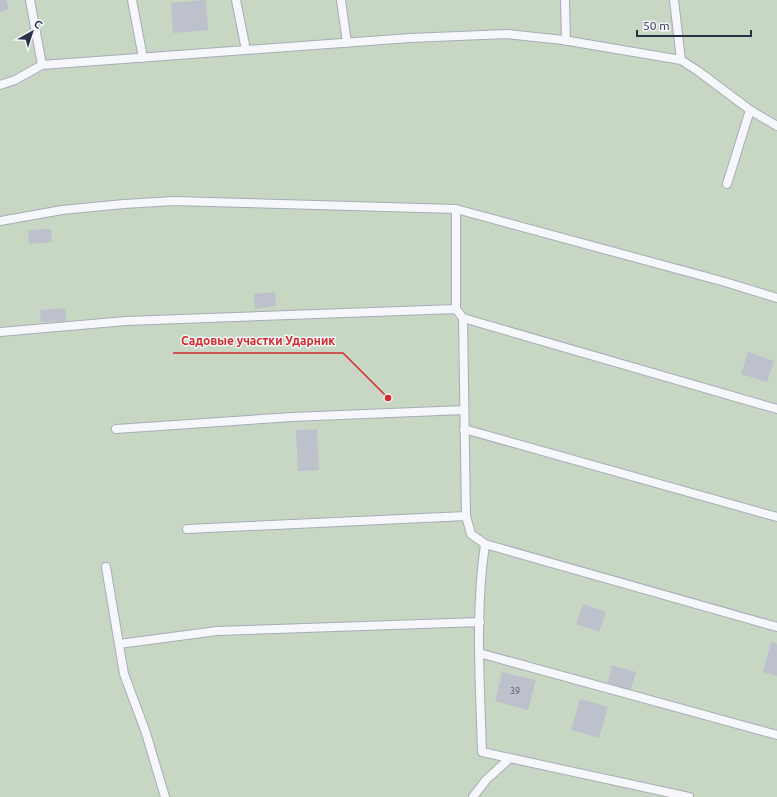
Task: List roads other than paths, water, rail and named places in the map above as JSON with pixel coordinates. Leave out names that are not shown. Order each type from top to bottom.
[{"type":"lane","points":[[30,0],[42,65]]},
{"type":"lane","points":[[132,0],[143,58]]},
{"type":"lane","points":[[236,0],[246,50]]},
{"type":"lane","points":[[340,0],[347,43]]},
{"type":"lane","points":[[565,0],[566,41]]},
{"type":"lane","points":[[674,0],[681,60]]},
{"type":"lane","points":[[0,86],[15,80],[42,65],[410,38],[507,34],[566,41],[681,60],[750,110],[777,126]]},
{"type":"lane","points":[[727,184],[750,110]]},
{"type":"lane","points":[[0,221],[77,209],[174,201],[456,209],[725,282],[777,298]]},
{"type":"lane","points":[[456,209],[456,309],[463,318],[777,409]]},
{"type":"lane","points":[[0,332],[126,321],[456,309]]},
{"type":"lane","points":[[463,318],[466,516],[471,534],[485,544],[777,627]]},
{"type":"lane","points":[[116,428],[292,417],[464,410]]},
{"type":"lane","points":[[464,429],[777,516]]},
{"type":"lane","points":[[187,529],[466,516]]},
{"type":"lane","points":[[485,544],[481,568],[479,653],[482,752],[689,797]]},
{"type":"lane","points":[[106,567],[124,674],[146,733],[165,797]]},
{"type":"lane","points":[[120,644],[217,631],[480,622]]},
{"type":"lane","points":[[479,653],[777,735]]},
{"type":"lane","points":[[473,797],[486,780],[510,758]]},
{"type":"place","name":"Садовые участки Ударник","points":[[388,398]]}]
